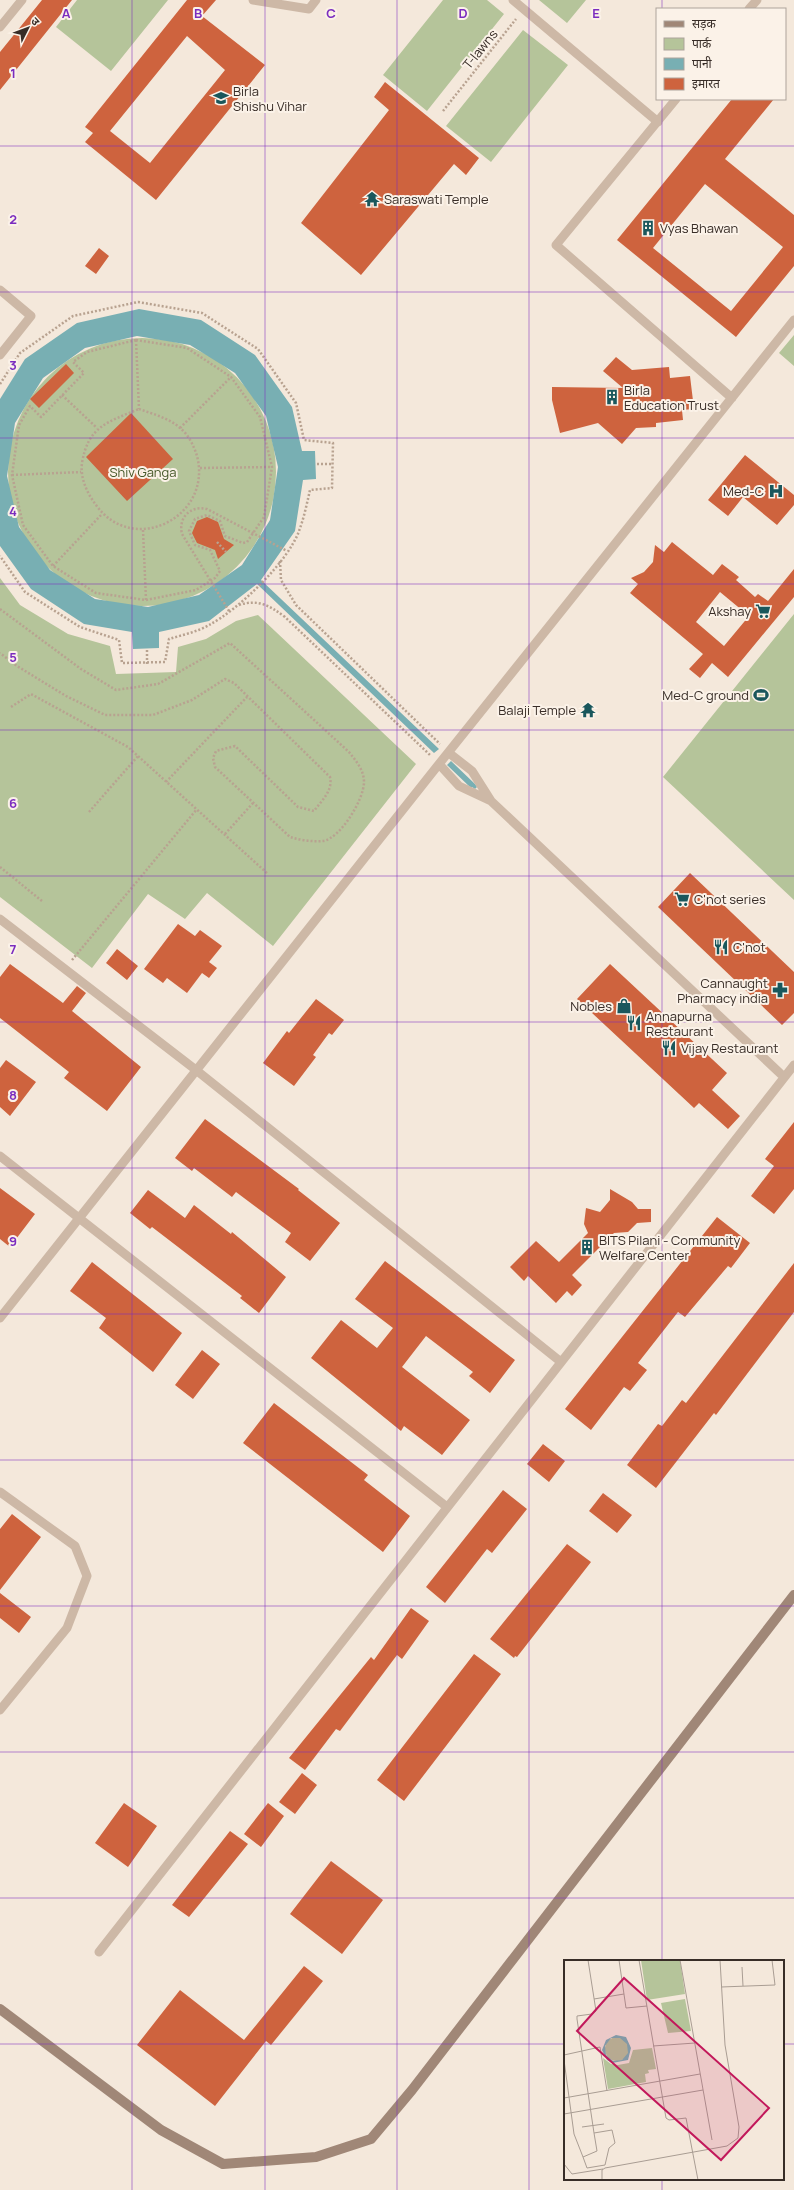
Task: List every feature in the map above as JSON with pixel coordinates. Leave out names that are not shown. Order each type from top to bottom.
[{"type":"street","points":[[0,2009],[161,2130],[223,2164],[316,2157],[370,2139],[412,2090],[794,1595]]},
{"type":"lane","points":[[0,27],[22,0]]},
{"type":"lane","points":[[253,0],[309,9],[316,0]]},
{"type":"lane","points":[[514,0],[658,122]]},
{"type":"lane","points":[[750,8],[757,0]]},
{"type":"lane","points":[[675,100],[556,245],[732,398]]},
{"type":"lane","points":[[0,290],[31,316],[0,355]]},
{"type":"lane","points":[[0,1318],[439,764],[794,320]]},
{"type":"lane","points":[[449,753],[472,770],[491,801],[784,1077]]},
{"type":"lane","points":[[439,764],[459,786],[491,801]]},
{"type":"lane","points":[[0,920],[196,1070],[561,1362]]},
{"type":"lane","points":[[99,1952],[794,1065]]},
{"type":"lane","points":[[0,1156],[447,1507]]},
{"type":"lane","points":[[0,1492],[75,1546],[87,1576],[68,1628],[0,1710]]},
{"type":"path","name":"T-lawns","points":[[443,111],[524,9]]},
{"type":"path","points":[[0,384],[20,353],[74,316],[138,302],[202,313],[258,349],[296,403],[304,440],[332,443],[332,488],[310,490],[299,532],[280,561],[263,581],[238,606]]},
{"type":"path","points":[[136,340],[139,409]]},
{"type":"path","points":[[136,340],[187,348],[231,377],[260,417],[272,467],[264,516],[247,542],[243,543],[225,536],[220,521],[207,515],[195,519],[189,531],[195,545],[210,550],[220,571],[218,575],[196,590],[146,600],[96,593],[53,566],[23,525],[12,475],[19,425],[30,406],[41,417],[84,373],[73,362],[87,352],[136,340]]},
{"type":"path","points":[[180,428],[231,377]]},
{"type":"path","points":[[62,396],[97,428]]},
{"type":"path","points":[[139,409],[162,417],[180,428],[194,447],[200,468],[196,491],[184,511],[166,524],[143,530],[122,526],[102,514],[89,495],[81,472],[84,448],[97,428],[139,409]]},
{"type":"path","points":[[317,464],[332,464]]},
{"type":"path","points":[[200,468],[272,467]]},
{"type":"path","points":[[12,475],[81,472]]},
{"type":"path","points":[[229,611],[182,534],[180,524],[187,513],[196,509],[207,509],[287,551]]},
{"type":"path","points":[[53,566],[102,514]]},
{"type":"path","points":[[143,530],[146,600]]},
{"type":"path","points":[[217,542],[226,552]]},
{"type":"path","points":[[0,556],[25,592],[80,628],[119,640],[122,663],[147,664],[165,662],[169,639],[209,625],[229,611],[249,602],[260,602],[274,608],[439,764]]},
{"type":"path","points":[[280,561],[281,580],[296,605],[449,753]]},
{"type":"path","points":[[0,609],[80,669],[116,690],[158,684],[230,644],[349,752],[359,764],[364,782],[360,800],[337,834],[325,841],[301,840],[290,837],[215,767],[213,758],[216,751],[235,746],[298,807],[308,810],[314,811],[330,791],[332,783],[330,777],[234,683],[225,679],[192,700],[153,715],[105,715],[66,696],[17,666],[0,653]]},
{"type":"path","points":[[147,649],[147,664]]},
{"type":"path","points":[[11,707],[32,694],[128,747],[268,874]]},
{"type":"path","points":[[166,782],[247,696]]},
{"type":"path","points":[[89,812],[138,756]]},
{"type":"path","points":[[224,834],[253,803]]},
{"type":"path","points":[[64,969],[196,809]]},
{"type":"path","points":[[0,867],[42,901]]},
{"type":"green space","points":[[77,0],[168,0],[111,71],[56,27]]},
{"type":"green space","points":[[443,0],[487,0],[504,14],[427,111],[383,75]]},
{"type":"green space","points":[[539,0],[586,0],[567,23]]},
{"type":"green space","points":[[523,30],[568,65],[491,162],[446,126]]},
{"type":"green space","points":[[794,335],[794,366],[779,353]]},
{"type":"green space","name":"Shiv Ganga","points":[[142,338],[168,341],[193,348],[227,368],[237,377],[246,387],[266,421],[273,446],[276,472],[273,498],[266,523],[246,557],[237,567],[227,576],[193,596],[168,603],[142,606],[116,603],[91,596],[57,576],[47,567],[38,557],[18,523],[11,498],[8,472],[11,446],[18,421],[38,387],[47,377],[57,368],[91,348],[116,341]]},
{"type":"green space","points":[[0,578],[20,605],[68,634],[110,646],[116,674],[176,672],[178,647],[206,639],[236,621],[258,615],[416,764],[273,946],[207,893],[185,919],[148,894],[92,968],[0,897]]},
{"type":"green space","name":"Med-C ground","points":[[794,614],[794,900],[663,777]]},
{"type":"water","points":[[139,309],[201,320],[255,355],[292,407],[302,451],[315,451],[316,479],[303,480],[295,531],[261,580],[439,749],[434,753],[257,584],[209,621],[159,632],[159,648],[133,649],[132,632],[84,624],[31,589],[0,546],[0,399],[25,359],[77,323]],"holes":[[[137,336],[190,345],[235,373],[266,416],[278,467],[270,520],[242,565],[199,595],[148,607],[95,599],[50,570],[19,527],[7,476],[15,423],[43,378],[85,348]]]},
{"type":"water","points":[[451,761],[475,784],[477,787],[475,789],[472,787],[471,788],[447,765]]},
{"type":"building","points":[[42,0],[72,0],[0,90],[0,52]]},
{"type":"building","name":"Birla Shishu Vihar","points":[[187,0],[216,0],[202,16],[265,65],[156,200],[85,142],[93,133],[85,127]],"holes":[[[187,36],[225,70],[150,163],[110,131]]]},
{"type":"building","name":"Saraswati Temple","points":[[385,82],[479,158],[466,175],[454,164],[361,275],[301,223],[389,110],[374,97]]},
{"type":"building","name":"Vyas Bhawan","points":[[731,100],[773,100],[725,159],[794,215],[794,266],[736,337],[617,240]],"holes":[[[705,184],[783,247],[731,311],[653,248]]]},
{"type":"building","points":[[99,248],[109,256],[96,274],[85,266]]},
{"type":"building","name":"Birla Education Trust","points":[[616,357],[632,370],[669,367],[670,378],[690,376],[694,409],[682,410],[683,420],[656,423],[656,427],[636,428],[622,444],[598,423],[560,433],[552,400],[552,387],[623,388],[603,371]]},
{"type":"building","points":[[66,364],[74,373],[39,408],[30,399]]},
{"type":"building","points":[[131,413],[173,459],[127,501],[86,457]]},
{"type":"building","points":[[745,455],[794,495],[794,505],[777,525],[743,497],[728,516],[708,500]]},
{"type":"building","points":[[207,517],[218,522],[224,539],[234,545],[218,559],[215,550],[197,543],[192,533],[197,521]]},
{"type":"building","name":"Akshay","points":[[672,542],[713,575],[722,564],[739,577],[736,580],[755,597],[758,594],[768,601],[794,569],[794,597],[728,677],[712,663],[700,678],[689,669],[703,654],[630,593],[638,584],[631,578],[644,572],[653,562],[655,545],[664,552]],"holes":[[[720,592],[749,616],[724,646],[696,622]]]},
{"type":"building","points":[[690,873],[794,972],[794,1013],[782,1025],[658,907]]},
{"type":"building","points":[[178,924],[195,936],[200,930],[222,946],[209,962],[217,968],[209,978],[202,973],[187,993],[167,978],[163,983],[144,969]]},
{"type":"building","points":[[117,949],[138,966],[127,980],[106,963]]},
{"type":"building","points":[[10,964],[63,1003],[77,986],[86,993],[72,1011],[141,1067],[107,1111],[64,1078],[69,1072],[0,1018],[0,977]]},
{"type":"building","points":[[610,964],[727,1073],[712,1090],[740,1116],[728,1129],[699,1103],[694,1108],[577,999]]},
{"type":"building","points":[[316,999],[344,1020],[332,1035],[329,1033],[313,1055],[316,1057],[294,1086],[263,1063],[287,1031],[289,1033]]},
{"type":"building","points":[[6,1060],[36,1082],[10,1116],[0,1107],[0,1068]]},
{"type":"building","points":[[205,1119],[299,1189],[298,1190],[340,1223],[310,1261],[285,1242],[291,1233],[236,1192],[232,1197],[194,1168],[192,1171],[175,1158]]},
{"type":"building","points":[[794,1122],[794,1189],[774,1214],[751,1196],[774,1166],[765,1159]]},
{"type":"building","points":[[0,1188],[35,1214],[10,1247],[0,1239]]},
{"type":"building","name":"BITS Pilani - Community Welfare Center","points":[[610,1189],[632,1202],[638,1209],[651,1209],[651,1222],[637,1223],[628,1232],[614,1233],[572,1275],[582,1285],[572,1296],[567,1291],[556,1303],[528,1276],[524,1281],[510,1267],[536,1241],[559,1262],[588,1233],[584,1224],[586,1208],[600,1212],[610,1200]]},
{"type":"building","points":[[148,1190],[185,1218],[194,1205],[231,1234],[232,1232],[286,1277],[259,1313],[240,1298],[242,1296],[152,1227],[150,1229],[130,1213]]},
{"type":"building","points":[[717,1217],[750,1243],[731,1268],[728,1266],[685,1317],[678,1312],[638,1363],[647,1370],[630,1391],[624,1387],[591,1430],[565,1409]]},
{"type":"building","points":[[385,1261],[515,1360],[490,1393],[469,1376],[473,1372],[426,1336],[402,1367],[470,1420],[442,1455],[404,1426],[401,1431],[311,1358],[341,1320],[377,1348],[393,1328],[355,1299]]},
{"type":"building","points":[[92,1262],[182,1333],[153,1372],[99,1328],[106,1318],[70,1291]]},
{"type":"building","points":[[794,1263],[794,1312],[716,1415],[714,1413],[656,1488],[627,1465],[658,1424],[662,1426],[682,1400],[686,1403]]},
{"type":"building","points":[[202,1350],[220,1364],[193,1399],[175,1385]]},
{"type":"building","points":[[274,1403],[368,1475],[364,1480],[410,1516],[383,1552],[243,1443]]},
{"type":"building","points":[[543,1444],[565,1461],[549,1482],[527,1464]]},
{"type":"building","points":[[503,1490],[527,1509],[492,1553],[487,1549],[445,1603],[426,1587]]},
{"type":"building","points":[[603,1493],[632,1515],[617,1533],[589,1511]]},
{"type":"building","points":[[12,1514],[41,1537],[0,1590],[0,1529]]},
{"type":"building","points":[[567,1544],[591,1562],[517,1657],[515,1656],[514,1658],[490,1639]]},
{"type":"building","points":[[0,1593],[31,1617],[19,1633],[0,1618]]},
{"type":"building","points":[[411,1608],[429,1621],[402,1659],[397,1655],[340,1731],[336,1729],[305,1770],[289,1758],[371,1657],[374,1660]]},
{"type":"building","points":[[474,1654],[501,1674],[404,1801],[377,1780]]},
{"type":"building","points":[[302,1773],[317,1785],[295,1814],[279,1802]]},
{"type":"building","points":[[124,1803],[157,1826],[128,1867],[95,1843]]},
{"type":"building","points":[[268,1803],[284,1816],[261,1847],[244,1834]]},
{"type":"building","points":[[230,1831],[248,1844],[189,1917],[172,1905]]},
{"type":"building","points":[[331,1861],[383,1900],[342,1954],[290,1914]]},
{"type":"building","points":[[304,1966],[323,1981],[271,2045],[266,2041],[215,2106],[137,2045],[180,1990],[244,2040]]},
{"type":"place","name":"Birla Shishu Vihar","points":[[221,98]]},
{"type":"place","name":"Saraswati Temple","points":[[372,199]]},
{"type":"place","name":"Vyas Bhawan","points":[[648,228]]},
{"type":"place","name":"Birla Education Trust","points":[[612,397]]},
{"type":"place","name":"Med-C","points":[[776,491]]},
{"type":"place","name":"Akshay","points":[[763,611]]},
{"type":"place","name":"Med-C ground","points":[[761,695]]},
{"type":"place","name":"Balaji Temple","points":[[588,710]]},
{"type":"place","name":"C'not series","points":[[682,899]]},
{"type":"place","name":"C'not","points":[[721,947]]},
{"type":"place","name":"Cannaught Pharmacy india","points":[[780,990]]},
{"type":"place","name":"Nobles","points":[[624,1006]]},
{"type":"place","name":"Annapurna Restaurant","points":[[634,1023]]},
{"type":"place","name":"Vijay Restaurant","points":[[669,1048]]},
{"type":"place","name":"BITS Pilani - Community Welfare Center","points":[[587,1247]]}]
